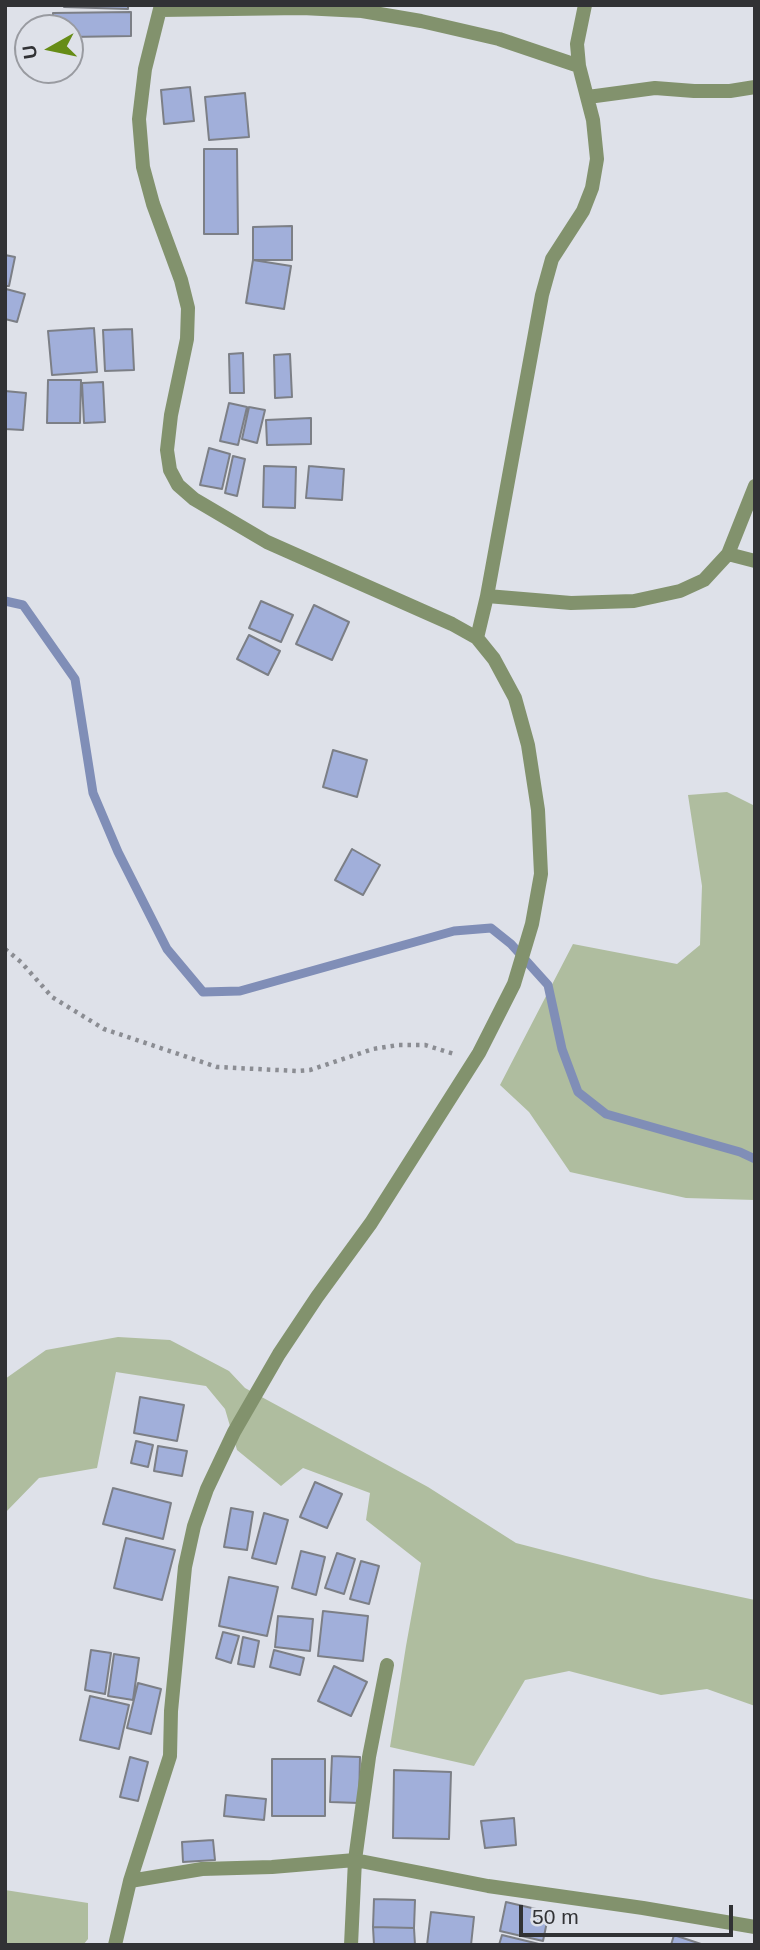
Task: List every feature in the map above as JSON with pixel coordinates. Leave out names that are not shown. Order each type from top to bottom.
[{"type":"street","points":[[477,638],[542,295],[552,259],[583,211],[592,188],[597,159],[593,120],[579,66],[577,44],[584,5]]},
{"type":"street","points":[[116,1945],[130,1881],[170,1756],[171,1711],[186,1567],[194,1526],[207,1489],[234,1432],[279,1354],[371,1223],[472,1065],[514,984],[532,924],[541,874],[538,810],[528,745],[515,698],[494,659],[477,638],[452,624],[267,542],[194,499],[178,485],[170,470],[167,450],[171,415],[187,339],[188,308],[142,167],[139,119],[145,69],[160,8],[302,8],[362,11],[499,39],[579,66]]},
{"type":"street","points":[[588,97],[655,88],[694,91],[755,88]]},
{"type":"street","points":[[487,596],[571,603],[634,601],[680,591],[704,580],[728,554],[755,485]]},
{"type":"street","points":[[728,554],[755,561]]},
{"type":"street","points":[[351,1945],[355,1860],[369,1757],[387,1665]]},
{"type":"street","points":[[130,1881],[202,1869],[272,1867],[355,1860],[488,1886],[755,1927]]},
{"type":"path","points":[[5,949],[21,962],[52,997],[104,1029],[217,1067],[310,1070],[373,1049],[398,1045],[425,1045],[452,1052],[472,1065]]},
{"type":"green space","points":[[727,792],[755,806],[755,1200],[686,1198],[570,1172],[529,1112],[500,1085],[573,944],[677,964],[700,945],[702,886],[688,795]]},
{"type":"green space","points":[[118,1337],[170,1340],[229,1371],[245,1388],[428,1487],[516,1543],[651,1578],[755,1600],[755,1706],[707,1689],[661,1695],[569,1671],[525,1680],[474,1766],[390,1747],[421,1563],[366,1520],[370,1493],[303,1468],[281,1486],[237,1450],[225,1409],[206,1386],[116,1372],[97,1468],[39,1478],[5,1513],[5,1379],[46,1350]]},
{"type":"green space","points":[[5,1890],[88,1903],[88,1939],[83,1945],[5,1945]]},
{"type":"building","points":[[128,5],[128,9],[64,7]]},
{"type":"building","points":[[131,12],[131,36],[84,37],[84,14],[53,13]]},
{"type":"building","points":[[190,87],[194,121],[164,124],[161,90]]},
{"type":"building","points":[[245,93],[249,137],[209,140],[205,97]]},
{"type":"building","points":[[204,149],[237,149],[238,234],[204,234]]},
{"type":"building","points":[[292,226],[292,260],[253,260],[253,227]]},
{"type":"building","points":[[5,255],[15,257],[9,286],[5,286]]},
{"type":"building","points":[[253,260],[291,266],[284,309],[246,303]]},
{"type":"building","points":[[6,289],[25,294],[17,322],[5,319]]},
{"type":"building","points":[[94,328],[97,372],[52,375],[48,331]]},
{"type":"building","points":[[132,329],[134,370],[105,371],[103,330]]},
{"type":"building","points":[[243,353],[244,393],[230,393],[229,354]]},
{"type":"building","points":[[290,354],[292,397],[275,398],[274,355]]},
{"type":"building","points":[[48,380],[81,380],[80,423],[47,423]]},
{"type":"building","points":[[103,382],[105,422],[84,423],[82,383]]},
{"type":"building","points":[[5,391],[26,393],[23,430],[5,429]]},
{"type":"building","points":[[229,403],[247,407],[238,445],[220,441]]},
{"type":"building","points":[[249,407],[265,410],[257,443],[242,439]]},
{"type":"building","points":[[311,418],[311,444],[267,445],[266,420]]},
{"type":"building","points":[[209,448],[230,454],[222,489],[200,485]]},
{"type":"building","points":[[233,456],[245,459],[237,496],[225,493]]},
{"type":"building","points":[[264,466],[296,467],[295,508],[263,507]]},
{"type":"building","points":[[309,466],[344,469],[342,500],[306,498]]},
{"type":"building","points":[[261,601],[293,615],[281,642],[249,628]]},
{"type":"building","points":[[314,605],[349,622],[332,660],[296,644]]},
{"type":"building","points":[[249,635],[280,651],[268,675],[237,659]]},
{"type":"building","points":[[333,750],[367,760],[357,797],[323,787]]},
{"type":"building","points":[[352,849],[380,865],[363,895],[335,880]]},
{"type":"building","points":[[140,1397],[184,1405],[177,1441],[134,1433]]},
{"type":"building","points":[[136,1441],[153,1445],[148,1467],[131,1463]]},
{"type":"building","points":[[158,1446],[187,1451],[182,1476],[154,1471]]},
{"type":"building","points":[[315,1482],[342,1494],[327,1528],[300,1517]]},
{"type":"building","points":[[113,1488],[171,1503],[163,1539],[103,1524]]},
{"type":"building","points":[[231,1508],[253,1512],[247,1550],[224,1547]]},
{"type":"building","points":[[264,1513],[288,1520],[276,1564],[252,1558]]},
{"type":"building","points":[[126,1538],[175,1550],[162,1600],[114,1588]]},
{"type":"building","points":[[301,1551],[325,1557],[316,1595],[292,1588]]},
{"type":"building","points":[[337,1553],[355,1559],[344,1594],[325,1588]]},
{"type":"building","points":[[361,1561],[379,1566],[369,1604],[350,1599]]},
{"type":"building","points":[[229,1577],[278,1587],[267,1636],[219,1626]]},
{"type":"building","points":[[323,1611],[368,1616],[363,1661],[318,1656]]},
{"type":"building","points":[[278,1616],[313,1619],[310,1651],[275,1647]]},
{"type":"building","points":[[223,1632],[239,1636],[231,1663],[216,1658]]},
{"type":"building","points":[[243,1637],[259,1641],[254,1667],[238,1664]]},
{"type":"building","points":[[91,1650],[111,1653],[105,1694],[85,1690]]},
{"type":"building","points":[[274,1650],[304,1658],[300,1675],[270,1667]]},
{"type":"building","points":[[114,1654],[139,1658],[133,1700],[108,1696]]},
{"type":"building","points":[[334,1666],[367,1682],[351,1716],[318,1701]]},
{"type":"building","points":[[138,1683],[161,1689],[151,1734],[127,1728]]},
{"type":"building","points":[[90,1696],[129,1705],[119,1749],[80,1740]]},
{"type":"building","points":[[332,1756],[360,1757],[359,1803],[330,1802]]},
{"type":"building","points":[[130,1757],[148,1762],[138,1801],[120,1797]]},
{"type":"building","points":[[272,1759],[325,1759],[325,1816],[272,1816]]},
{"type":"building","points":[[394,1770],[451,1772],[449,1839],[393,1838]]},
{"type":"building","points":[[226,1795],[266,1799],[264,1820],[224,1816]]},
{"type":"building","points":[[514,1818],[516,1845],[485,1848],[481,1821]]},
{"type":"building","points":[[213,1840],[215,1860],[183,1862],[182,1842]]},
{"type":"building","points":[[374,1899],[415,1900],[414,1928],[373,1927]]},
{"type":"building","points":[[506,1902],[549,1912],[543,1941],[500,1931]]},
{"type":"building","points":[[431,1912],[474,1917],[471,1945],[427,1945]]},
{"type":"building","points":[[373,1927],[414,1928],[415,1945],[374,1945]]},
{"type":"building","points":[[502,1935],[539,1944],[539,1945],[499,1945]]},
{"type":"building","points":[[674,1935],[704,1945],[671,1945]]},
{"type":"waterway","points":[[5,601],[23,605],[75,679],[93,793],[118,852],[167,949],[203,992],[240,991],[454,931],[491,928],[511,944],[548,985],[562,1049],[578,1092],[606,1114],[740,1152],[755,1159]]}]
